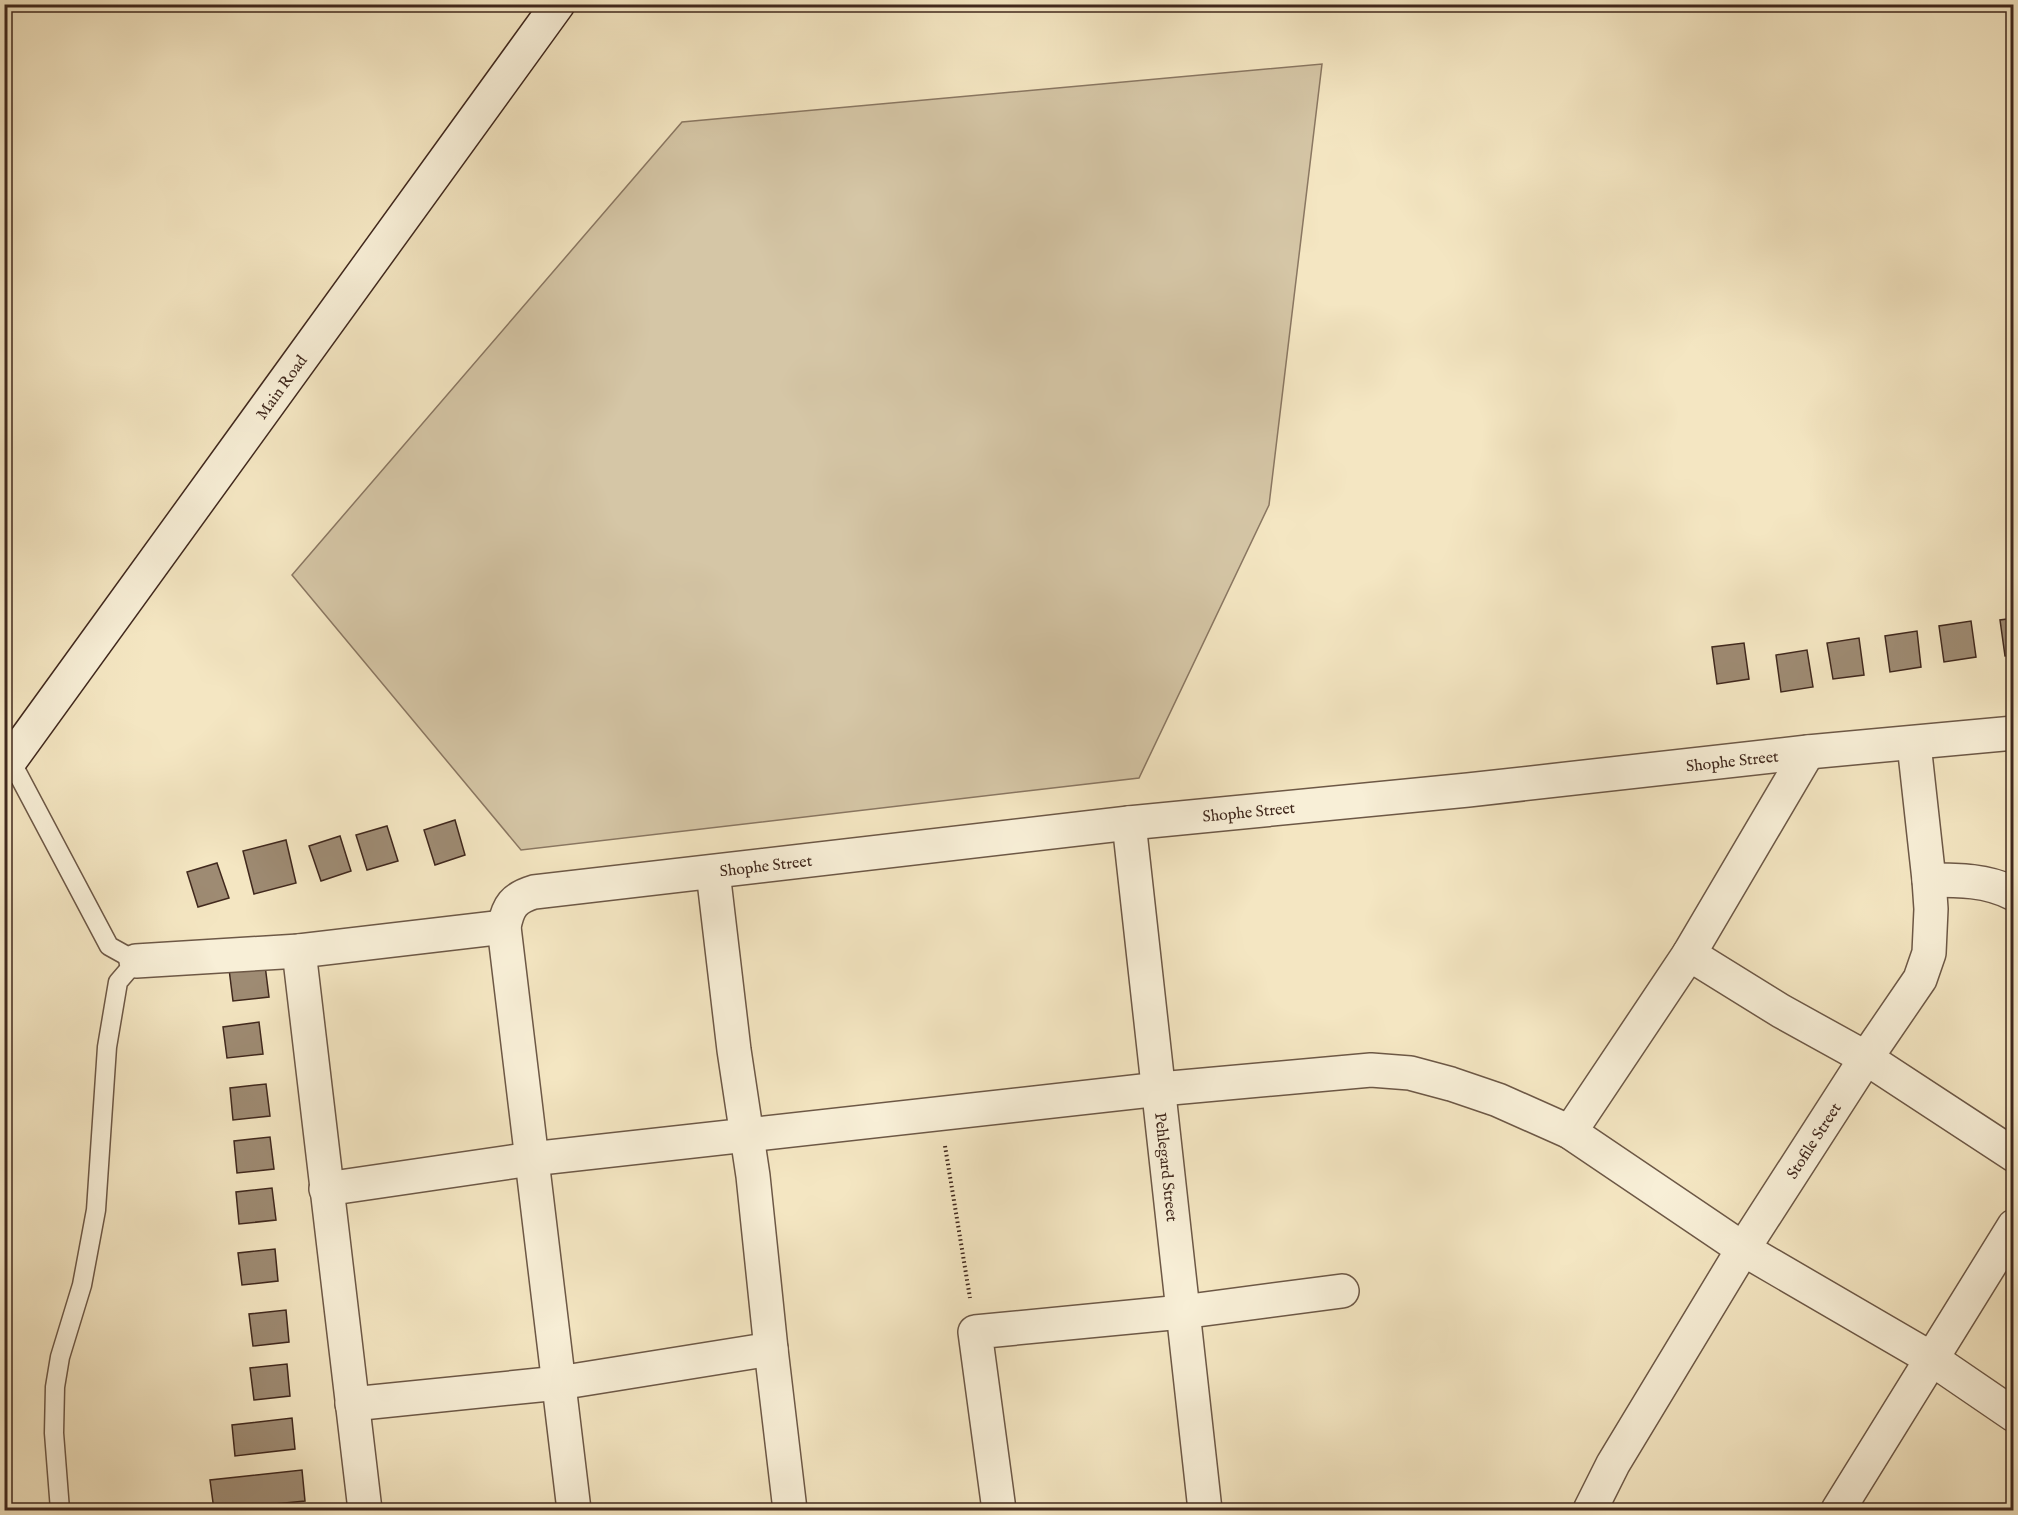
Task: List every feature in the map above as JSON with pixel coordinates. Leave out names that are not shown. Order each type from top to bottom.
[{"type":"street","name":"Main Road","points":[[8,765],[558,4]]},
{"type":"street","name":"Shophe Street","points":[[504,927],[506,914],[514,902],[520,896],[534,892],[1129,823],[1468,790],[1808,752],[1914,744],[2013,733]]},
{"type":"street","name":"Stofile Street","points":[[1590,1510],[1613,1464],[1743,1249],[1866,1058],[1920,979],[1929,953],[1931,909],[1914,744]]},
{"type":"street","points":[[1569,1132],[1689,954],[1808,752]]},
{"type":"street","name":"Pehlegard Street","points":[[1129,823],[1205,1510]]},
{"type":"street","points":[[713,872],[734,1050],[747,1134],[790,1510]]},
{"type":"street","points":[[1929,880],[1965,880],[2006,890],[2013,894]]},
{"type":"street","points":[[136,961],[299,951],[504,927],[574,1510]]},
{"type":"street","points":[[299,951],[365,1510]]},
{"type":"street","points":[[1689,954],[1781,1011],[1866,1058],[2013,1155]]},
{"type":"street","points":[[326,1189],[531,1159],[1160,1089],[1371,1070],[1410,1073],[1451,1084],[1498,1101],[1569,1132],[1743,1249],[1932,1359],[2013,1414]]},
{"type":"street","points":[[1838,1510],[2013,1226]]},
{"type":"street","points":[[999,1510],[975,1332],[1182,1312],[1342,1291]]},
{"type":"street","points":[[352,1404],[559,1383],[771,1349]]},
{"type":"lane","points":[[8,765],[109,946],[136,961],[118,982],[106,1047],[96,1210],[82,1285],[60,1357],[55,1387],[54,1432],[60,1510]]},
{"type":"path","points":[[940,1114],[975,1332]]},
{"type":"shaded area","points":[[1322,64],[1269,505],[1139,778],[521,850],[292,575],[682,122]]},
{"type":"building","points":[[2014,618],[2014,655],[2005,656],[2000,620]]},
{"type":"building","points":[[1971,621],[1976,657],[1944,662],[1939,626]]},
{"type":"building","points":[[1917,631],[1921,667],[1890,672],[1885,636]]},
{"type":"building","points":[[1859,638],[1864,675],[1833,679],[1827,643]]},
{"type":"building","points":[[1744,643],[1749,679],[1717,684],[1712,647]]},
{"type":"building","points":[[1807,650],[1813,687],[1781,692],[1776,655]]},
{"type":"building","points":[[455,820],[465,855],[435,865],[424,830]]},
{"type":"building","points":[[387,826],[398,861],[367,870],[356,835]]},
{"type":"building","points":[[340,836],[351,871],[321,881],[309,846]]},
{"type":"building","points":[[286,840],[296,883],[254,894],[243,851]]},
{"type":"building","points":[[217,863],[229,898],[198,907],[187,872]]},
{"type":"building","points":[[265,965],[269,997],[233,1001],[229,969]]},
{"type":"building","points":[[259,1022],[263,1054],[227,1058],[223,1027]]},
{"type":"building","points":[[266,1084],[270,1116],[233,1120],[230,1088]]},
{"type":"building","points":[[270,1137],[274,1169],[237,1173],[234,1141]]},
{"type":"building","points":[[272,1188],[276,1220],[239,1224],[236,1192]]},
{"type":"building","points":[[275,1249],[278,1281],[242,1285],[238,1253]]},
{"type":"building","points":[[286,1310],[289,1342],[253,1346],[249,1314]]},
{"type":"building","points":[[287,1364],[290,1396],[254,1400],[250,1368]]},
{"type":"building","points":[[292,1418],[295,1449],[235,1456],[232,1425]]},
{"type":"building","points":[[302,1470],[305,1501],[214,1510],[210,1480]]}]
